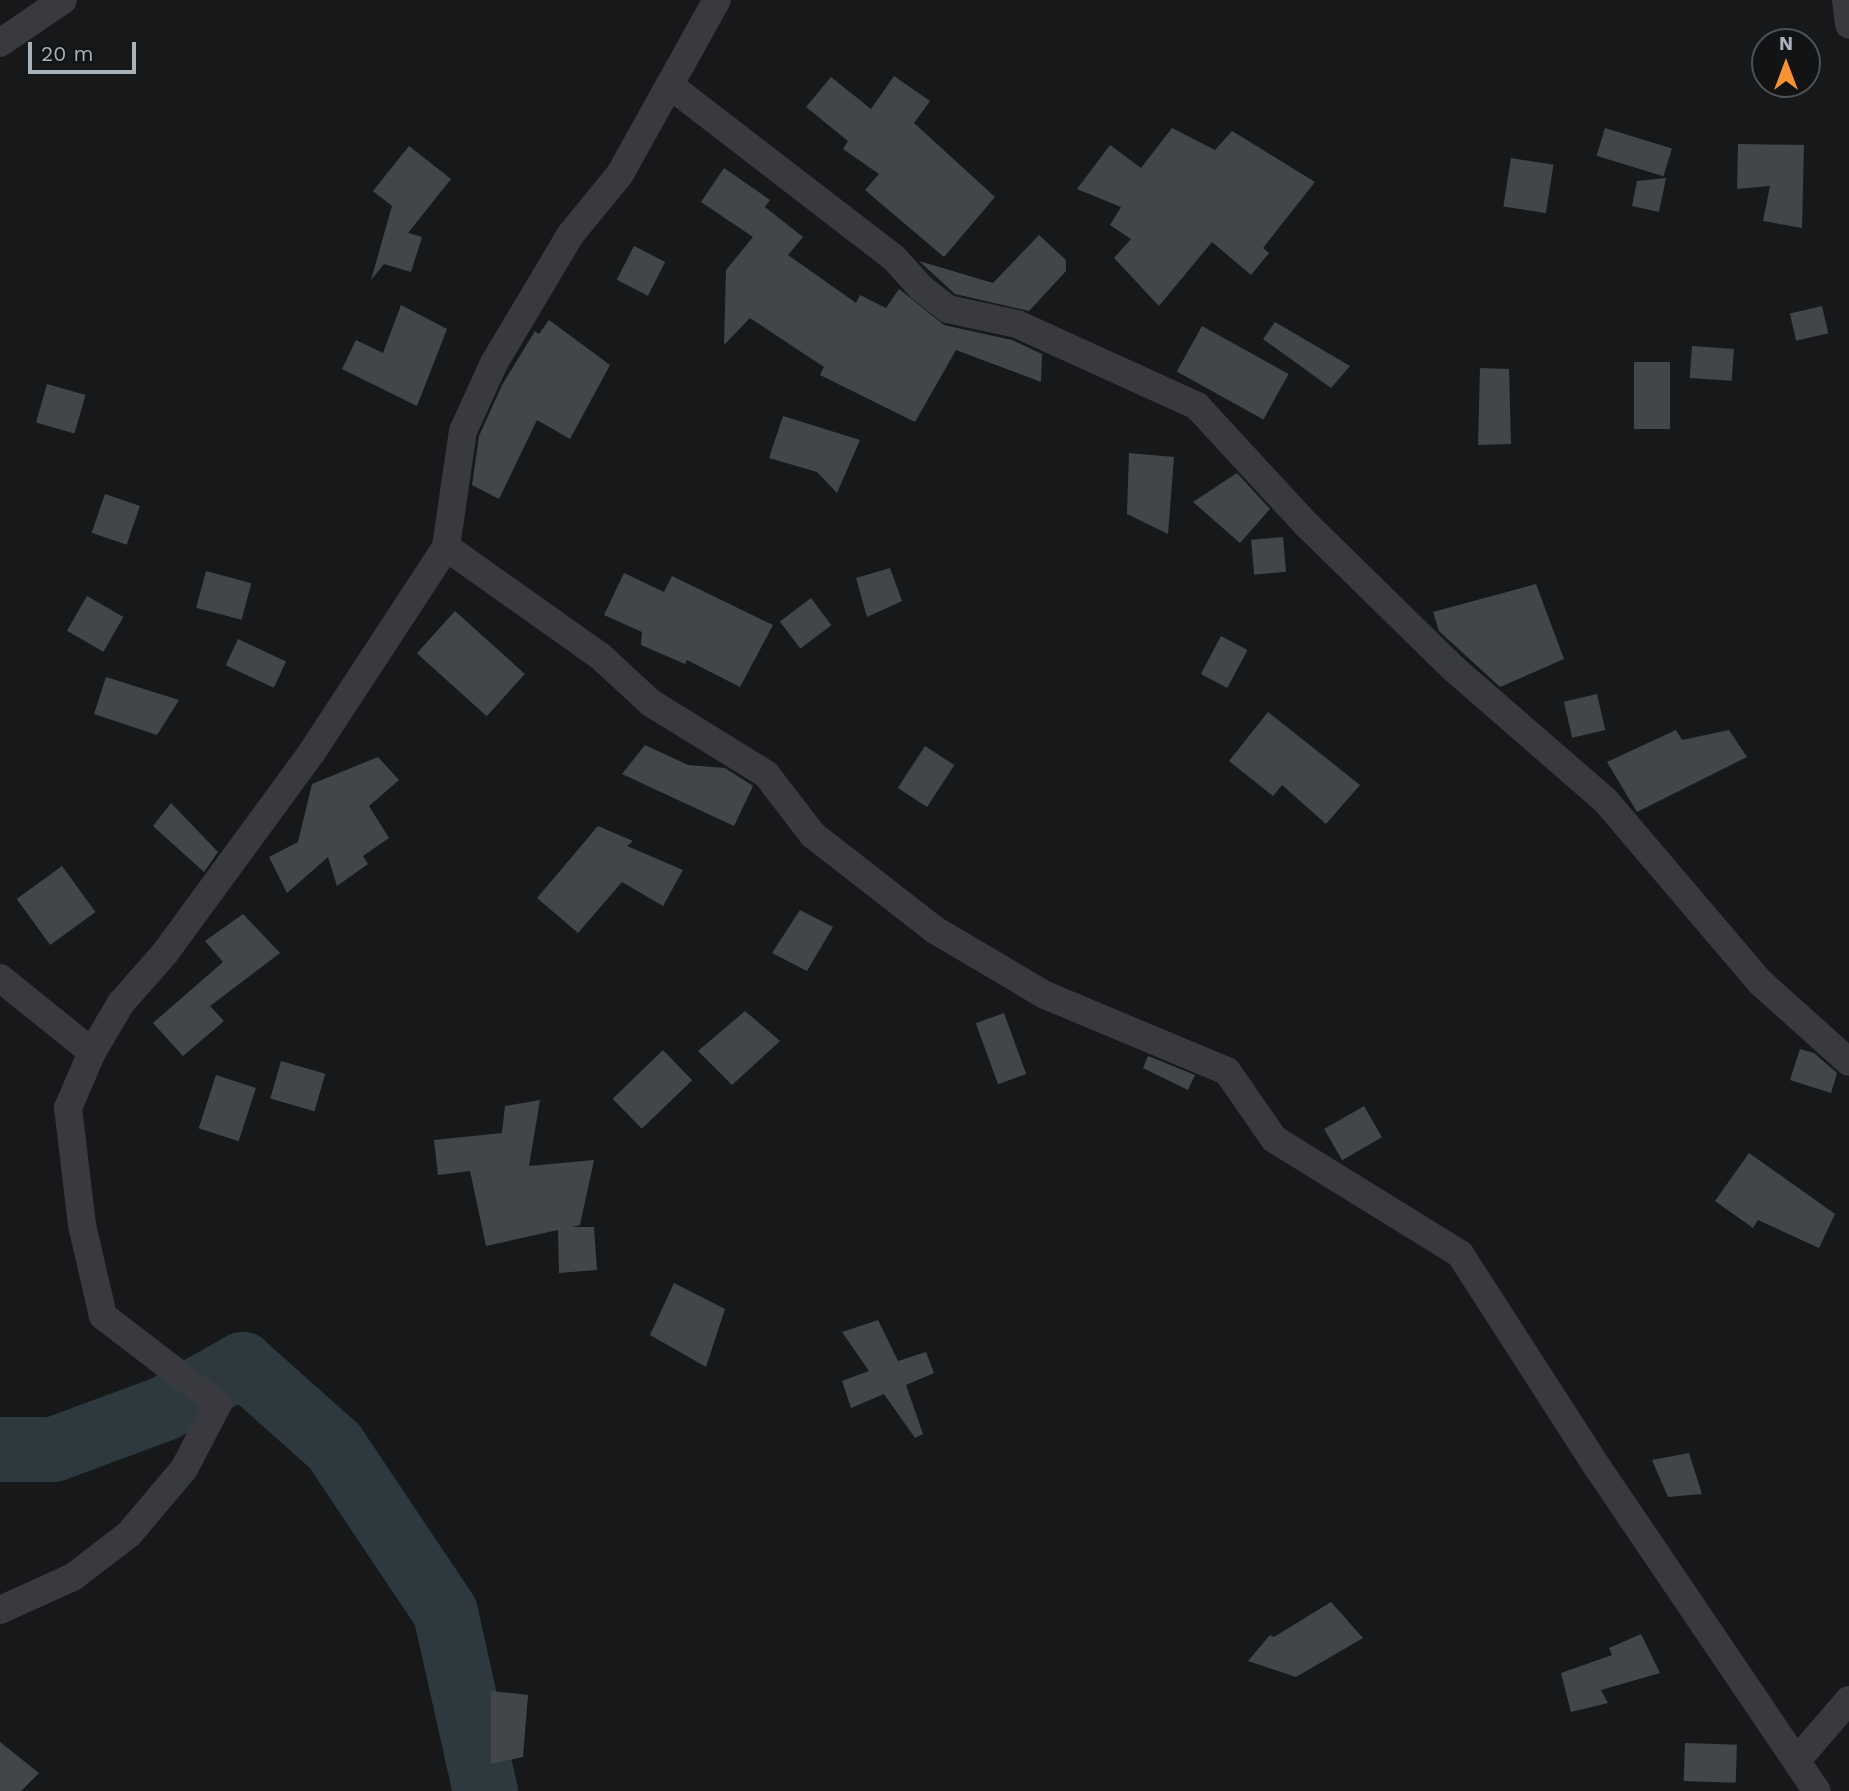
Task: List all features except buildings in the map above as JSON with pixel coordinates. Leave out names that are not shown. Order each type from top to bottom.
[{"type":"street","points":[[0,43],[63,0]]},
{"type":"street","points":[[0,1610],[74,1577],[129,1534],[184,1469],[218,1404],[103,1316],[82,1225],[68,1108],[92,1052],[121,1003],[165,953],[312,752],[446,547],[463,431],[494,363],[571,233],[620,174],[672,88],[717,0]]},
{"type":"street","points":[[1846,0],[1849,25]]},
{"type":"street","points":[[672,88],[894,258],[921,288],[948,309],[1017,324],[1196,406],[1307,524],[1453,668],[1605,800],[1761,983],[1849,1062]]},
{"type":"street","points":[[446,547],[600,656],[651,703],[766,774],[813,835],[935,930],[1045,995],[1227,1072],[1274,1139],[1460,1254],[1606,1480],[1798,1759],[1817,1791]]},
{"type":"street","points":[[0,978],[92,1052]]},
{"type":"street","points":[[1798,1759],[1849,1700]]},
{"type":"waterway","points":[[0,1449],[53,1449],[164,1408],[242,1364],[334,1446],[445,1612],[485,1791]]}]
